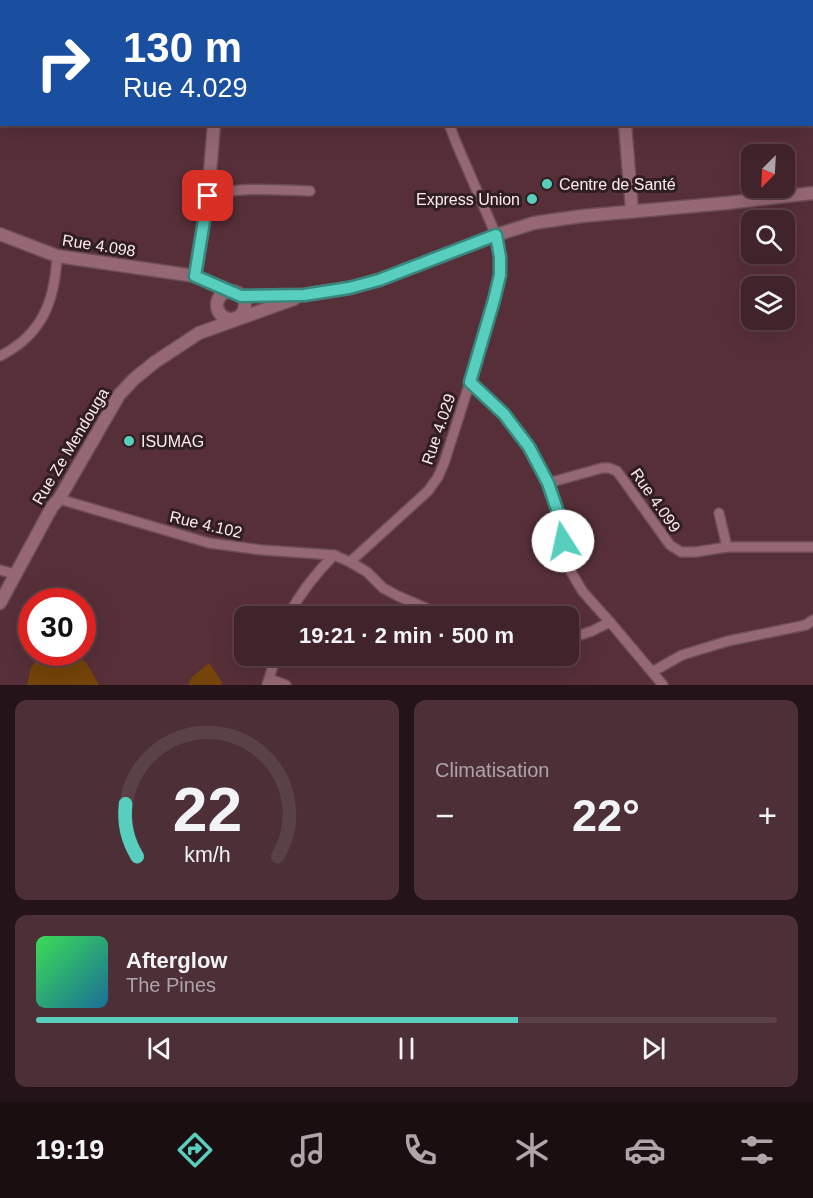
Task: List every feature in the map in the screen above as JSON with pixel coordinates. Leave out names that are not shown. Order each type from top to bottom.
[{"type":"main road","points":[[214,126],[208,196],[196,277],[226,297],[245,304],[243,312],[237,318],[227,319],[219,314],[226,297]]},
{"type":"main road","points":[[625,126],[632,210]]},
{"type":"main road","name":"Rue Ze Mendouga","points":[[198,333],[226,297],[304,295],[349,288],[379,280],[496,235],[534,223],[632,210],[676,208],[813,193]]},
{"type":"main road","name":"Rue 4.098","points":[[0,234],[57,256],[196,277]]},
{"type":"main road","name":"Rue Ze Mendouga","points":[[0,603],[52,507],[59,499],[119,395],[134,379],[198,333],[304,295]]},
{"type":"street","name":"Rue 4.029","points":[[350,562],[428,491],[438,477],[470,382],[500,275],[496,235],[446,126]]},
{"type":"street","points":[[208,196],[219,192],[244,189],[310,191]]},
{"type":"street","points":[[0,356],[12,350],[33,332],[46,313],[56,273],[57,256]]},
{"type":"street","points":[[470,382],[504,414],[529,447],[548,483],[561,521],[564,560],[584,592],[663,685]]},
{"type":"street","name":"Rue 4.099","points":[[548,483],[602,468],[617,471],[670,545],[681,552],[727,547],[813,548]]},
{"type":"street","name":"Rue 4.102","points":[[59,499],[209,543],[262,550],[334,555],[350,562]]},
{"type":"street","points":[[718,513],[727,547]]},
{"type":"street","points":[[294,606],[315,575],[334,555]]},
{"type":"street","points":[[350,562],[367,572],[383,588],[421,606]]},
{"type":"street","points":[[0,570],[15,574]]},
{"type":"street","points":[[651,672],[682,655],[728,641],[806,625],[813,620]]},
{"type":"street","points":[[579,635],[610,622]]},
{"type":"street","points":[[273,666],[268,682],[286,685]]},
{"type":"shaded area","points":[[209,663],[222,682],[221,685],[188,685],[192,677]]},
{"type":"shaded area","points":[[88,666],[99,685],[27,685],[31,667]]},
{"type":"place","name":"Centre de Santé","points":[[547,184]]},
{"type":"place","name":"Express Union","points":[[532,199]]},
{"type":"place","name":"ISUMAG","points":[[129,441]]},
{"type":"route","points":[[208,196],[195,276],[241,296],[304,295],[349,288],[379,280],[496,235],[500,275],[470,382],[504,414],[529,447],[548,483],[561,521],[563,541]]}]
